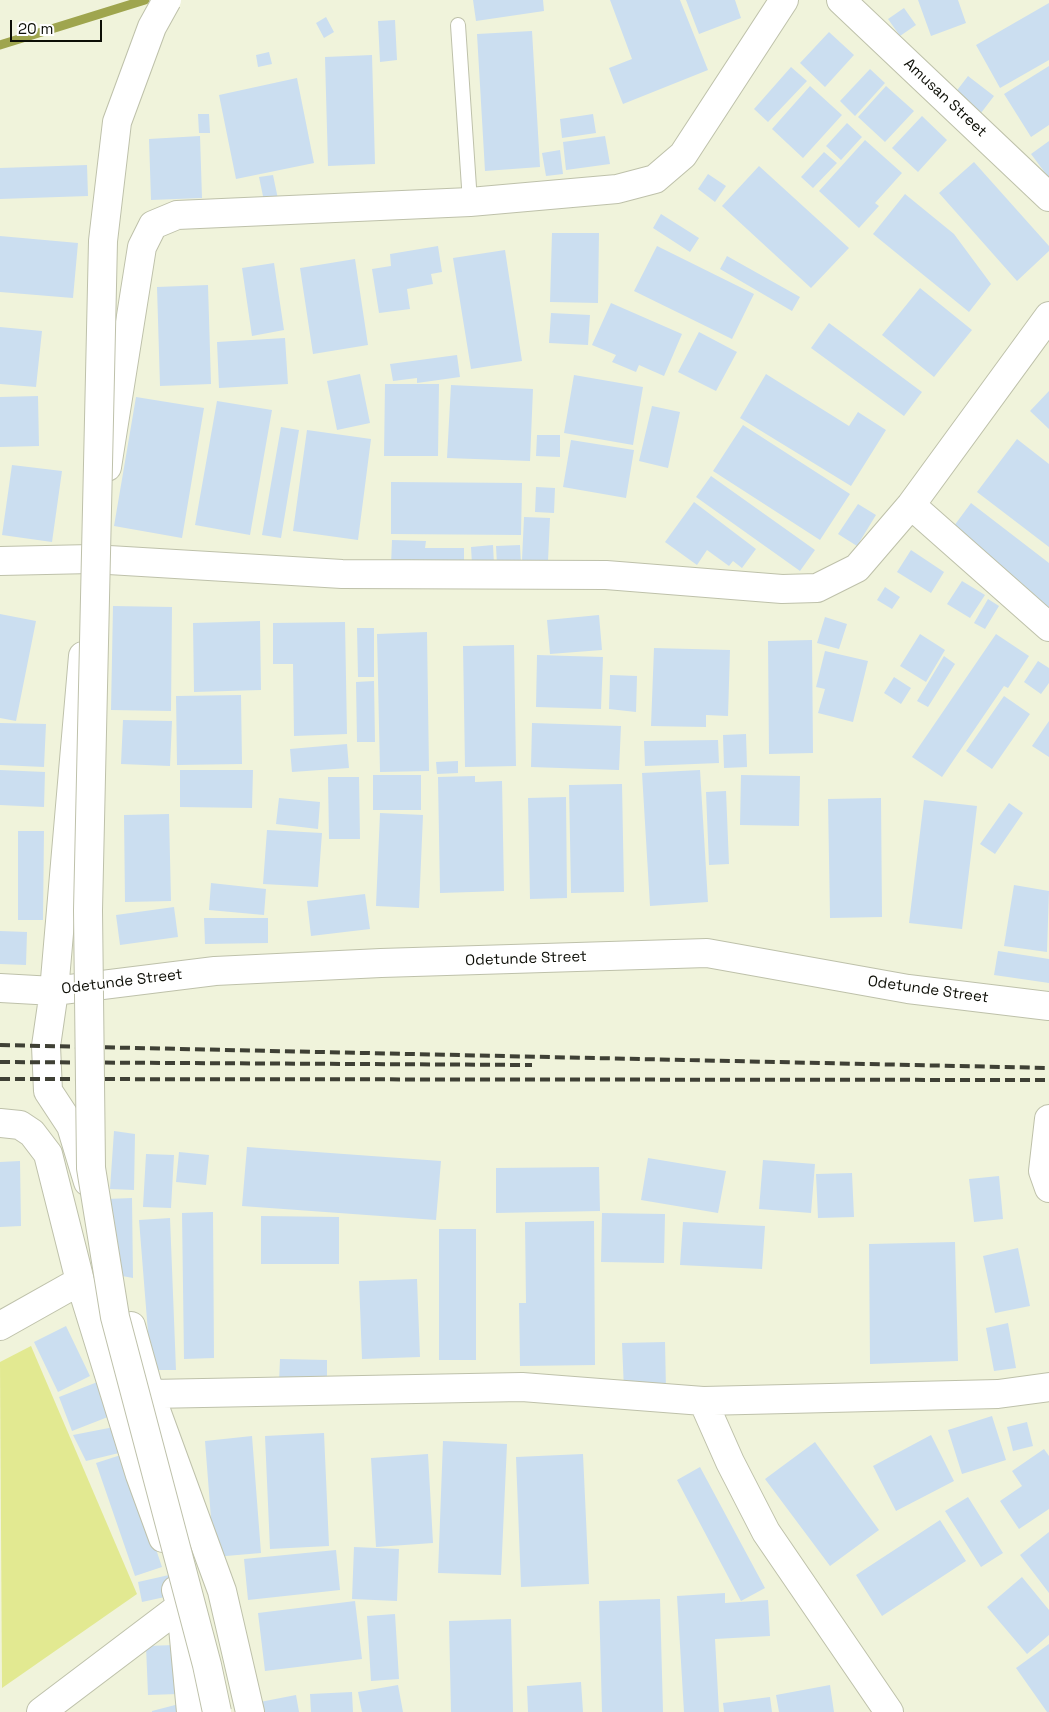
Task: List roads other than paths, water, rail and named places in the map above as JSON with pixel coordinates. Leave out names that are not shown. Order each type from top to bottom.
[{"type":"street","points":[[166,0],[152,26],[117,122],[103,241],[88,910],[91,1168],[115,1317],[207,1665],[217,1712]]},
{"type":"street","points":[[250,1712],[222,1591],[150,1394],[71,1126],[48,1091],[46,1046],[54,991],[92,559],[142,247],[153,225],[177,216],[470,202],[617,189],[655,179],[683,155],[784,0]]},
{"type":"street","name":"Amusan Street","points":[[841,0],[1049,197]]},
{"type":"street","points":[[0,561],[92,559],[342,574],[606,575],[782,589],[817,588],[857,568],[911,505],[1049,316]]},
{"type":"street","points":[[911,505],[1049,627]]},
{"type":"street","name":"Odetunde Street","points":[[0,988],[54,991],[215,971],[381,963],[707,953],[908,988],[1049,1006]]},
{"type":"street","points":[[1049,1119],[1043,1171],[1049,1188]]},
{"type":"street","points":[[0,1123],[20,1124],[32,1133],[48,1154],[80,1281],[140,1475],[165,1546],[181,1606],[190,1712]]},
{"type":"street","points":[[0,1326],[80,1281]]},
{"type":"street","points":[[150,1394],[522,1387],[703,1401],[998,1394],[1049,1386]]},
{"type":"street","points":[[703,1401],[730,1462],[766,1532],[889,1712]]},
{"type":"street","points":[[41,1712],[181,1606]]},
{"type":"lane","points":[[458,25],[470,202]]},
{"type":"waterway","points":[[0,45],[145,0]]},
{"type":"railway","points":[[0,1045],[1049,1068]]},
{"type":"railway","points":[[0,1062],[532,1065]]},
{"type":"railway","points":[[0,1079],[1049,1080]]}]
